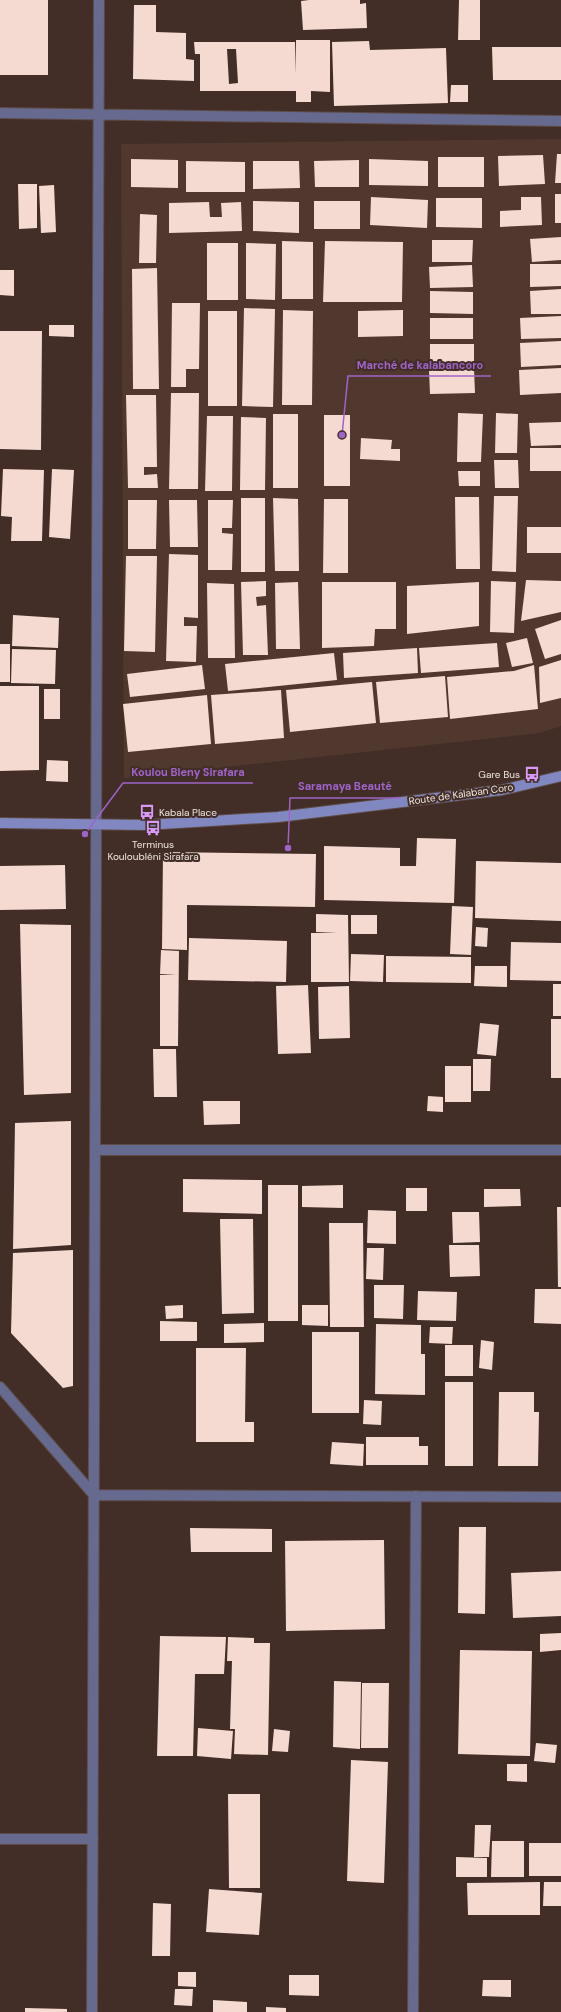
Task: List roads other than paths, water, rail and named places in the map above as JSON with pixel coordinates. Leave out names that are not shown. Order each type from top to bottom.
[{"type":"main road","name":"Route de Kalaban Coro","points":[[0,823],[145,825],[278,817],[502,790],[561,776]]},
{"type":"street","points":[[92,2012],[99,0]]},
{"type":"street","points":[[0,114],[561,121]]},
{"type":"street","points":[[95,1150],[561,1150]]},
{"type":"street","points":[[0,1387],[94,1495],[561,1497]]},
{"type":"street","points":[[413,2012],[416,1496]]},
{"type":"street","points":[[0,1839],[92,1839]]},
{"type":"place","name":"Marché de kalabancoro","points":[[342,435]]},
{"type":"place","name":"Gare Bus","points":[[532,774]]},
{"type":"place","name":"Kabala Place","points":[[147,812]]},
{"type":"place","name":"Terminus Kouloubléni Sirafara","points":[[153,828]]},
{"type":"place","name":"Koulou Bleny Sirafara","points":[[85,834]]},
{"type":"place","name":"Saramaya Beauté","points":[[288,848]]}]
